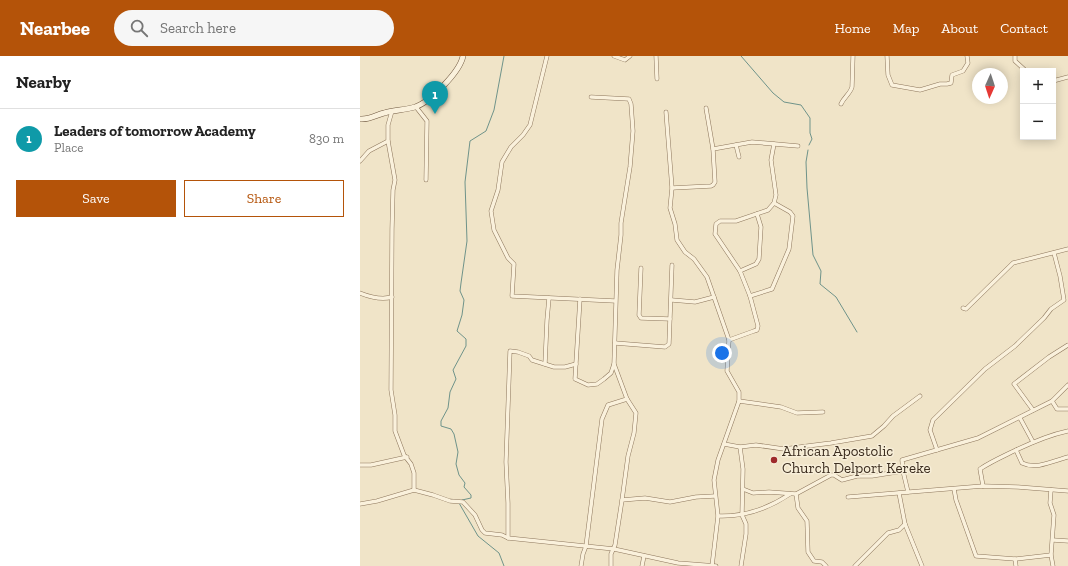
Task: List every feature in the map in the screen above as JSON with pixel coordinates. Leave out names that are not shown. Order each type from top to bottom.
[{"type":"street","points":[[360,119],[366,120],[392,111],[416,107],[438,91],[446,83],[458,68],[463,56]]},
{"type":"street","points":[[547,56],[530,125],[523,135],[511,147],[502,162],[498,190],[491,211],[494,230],[508,258],[514,264],[512,296],[616,301]]},
{"type":"street","points":[[614,56],[625,60],[630,56]]},
{"type":"street","points":[[656,56],[657,79]]},
{"type":"street","points":[[842,104],[843,99],[852,88],[853,56]]},
{"type":"street","points":[[888,56],[888,75],[892,85],[920,90],[951,82],[952,75],[963,71],[968,63],[968,56]]},
{"type":"street","points":[[1015,56],[1015,61],[1023,68]]},
{"type":"street","points":[[1056,80],[1068,77]]},
{"type":"street","points":[[580,299],[575,379],[588,385],[597,384],[611,373],[614,364],[620,223],[630,167],[632,131],[631,104],[629,99],[591,97]]},
{"type":"street","points":[[416,107],[426,121],[426,180]]},
{"type":"street","points":[[672,188],[714,185],[713,150],[706,108]]},
{"type":"street","points":[[392,111],[388,125],[388,141],[395,180],[393,190],[392,229],[391,390],[395,415],[395,431],[404,455],[411,464],[414,473],[414,490]]},
{"type":"street","points":[[666,112],[672,188],[670,208],[675,224],[677,240],[685,252],[694,259],[707,277],[729,340],[728,371],[739,392],[738,402],[718,460],[714,480],[718,516],[712,566]]},
{"type":"street","points":[[360,161],[369,151],[388,141]]},
{"type":"street","points":[[713,150],[752,142],[798,146]]},
{"type":"street","points":[[729,340],[757,330],[758,326],[750,296],[740,271],[715,234],[716,224],[718,221],[736,221],[757,214],[768,210],[774,203],[776,195],[771,160],[774,144]]},
{"type":"street","points":[[736,145],[740,157]]},
{"type":"street","points":[[750,296],[772,289],[789,249],[793,216],[790,212],[774,203]]},
{"type":"street","points":[[740,271],[756,264],[758,258],[761,227],[757,214]]},
{"type":"street","points":[[963,308],[966,309],[1013,263],[1068,249]]},
{"type":"street","points":[[936,450],[930,430],[933,420],[986,369],[1016,346],[1051,309],[1064,300],[1054,253]]},
{"type":"street","points":[[615,343],[665,347],[669,344],[672,300],[672,265]]},
{"type":"street","points":[[642,268],[639,315],[642,318],[670,319]]},
{"type":"street","points":[[360,293],[369,297],[392,297]]},
{"type":"street","points":[[672,300],[695,302],[714,297]]},
{"type":"street","points":[[545,364],[549,298]]},
{"type":"street","points":[[1033,410],[1014,384],[1049,357],[1068,345]]},
{"type":"street","points":[[508,538],[506,462],[510,351],[529,356],[532,360],[554,367],[565,367],[576,364]]},
{"type":"street","points":[[610,566],[611,554],[614,549],[628,456],[634,433],[636,413],[627,399],[614,364]]},
{"type":"street","points":[[908,492],[902,460],[978,438],[1052,401],[1068,385]]},
{"type":"street","points":[[724,444],[740,447],[756,444],[784,449],[831,444],[872,436],[893,416],[920,396]]},
{"type":"street","points":[[580,566],[586,546],[602,419],[608,405],[627,399]]},
{"type":"street","points":[[1052,401],[1057,409],[1068,409]]},
{"type":"street","points":[[738,402],[781,407],[797,413],[823,412]]},
{"type":"street","points":[[1020,418],[1033,442]]},
{"type":"street","points":[[983,486],[980,469],[989,463],[1052,434],[1068,430]]},
{"type":"street","points":[[740,447],[743,469],[742,515],[746,524],[741,566]]},
{"type":"street","points":[[1016,450],[1022,463],[1028,466],[1035,466],[1068,457]]},
{"type":"street","points":[[360,465],[371,465],[407,457]]},
{"type":"street","points":[[743,489],[753,493],[769,492],[796,494],[831,475],[834,475],[842,480],[857,476],[872,476],[903,471]]},
{"type":"street","points":[[848,497],[983,486],[1018,486],[1050,490],[1068,490]]},
{"type":"street","points":[[954,489],[956,500],[976,556],[1015,559],[1051,555]]},
{"type":"street","points":[[360,504],[377,501],[414,490],[450,501],[463,502],[474,515],[485,533],[502,535],[508,538],[614,549],[678,563],[716,566]]},
{"type":"street","points":[[1050,490],[1050,503],[1054,515],[1051,555],[1054,566]]},
{"type":"street","points":[[899,493],[905,524],[922,566]]},
{"type":"street","points":[[718,516],[742,515],[771,506],[790,494]]},
{"type":"street","points":[[796,494],[798,508],[807,521],[808,552],[814,560],[822,562],[826,566]]},
{"type":"street","points":[[622,500],[645,498],[670,502],[696,497],[715,496]]},
{"type":"street","points":[[855,566],[888,533],[899,530],[905,524]]},
{"type":"street","points":[[1053,540],[1068,541]]},
{"type":"street","points":[[642,566],[644,556]]},
{"type":"street","points":[[1015,559],[1016,566]]},
{"type":"waterway","points":[[462,500],[471,498],[471,495],[464,487],[465,483],[459,475],[456,464],[458,452],[454,434],[451,429],[441,426],[441,421],[448,408],[450,392],[456,379],[453,370],[466,346],[466,339],[457,331],[462,315],[464,300],[460,291],[467,241],[465,182],[470,141],[486,131],[494,110],[504,56]]},
{"type":"waterway","points":[[741,56],[773,93],[784,102],[801,105],[810,118],[810,133],[812,139],[809,145]]},
{"type":"waterway","points":[[808,150],[806,162],[807,188],[813,255],[821,271],[820,284],[836,297],[857,332]]},
{"type":"waterway","points":[[459,503],[478,536],[499,553],[504,566]]},
{"type":"place","name":"Leaders of tomorrow Academy","points":[[435,114]]},
{"type":"place","name":"African Apostolic Church Delport Kereke","points":[[774,460]]}]
